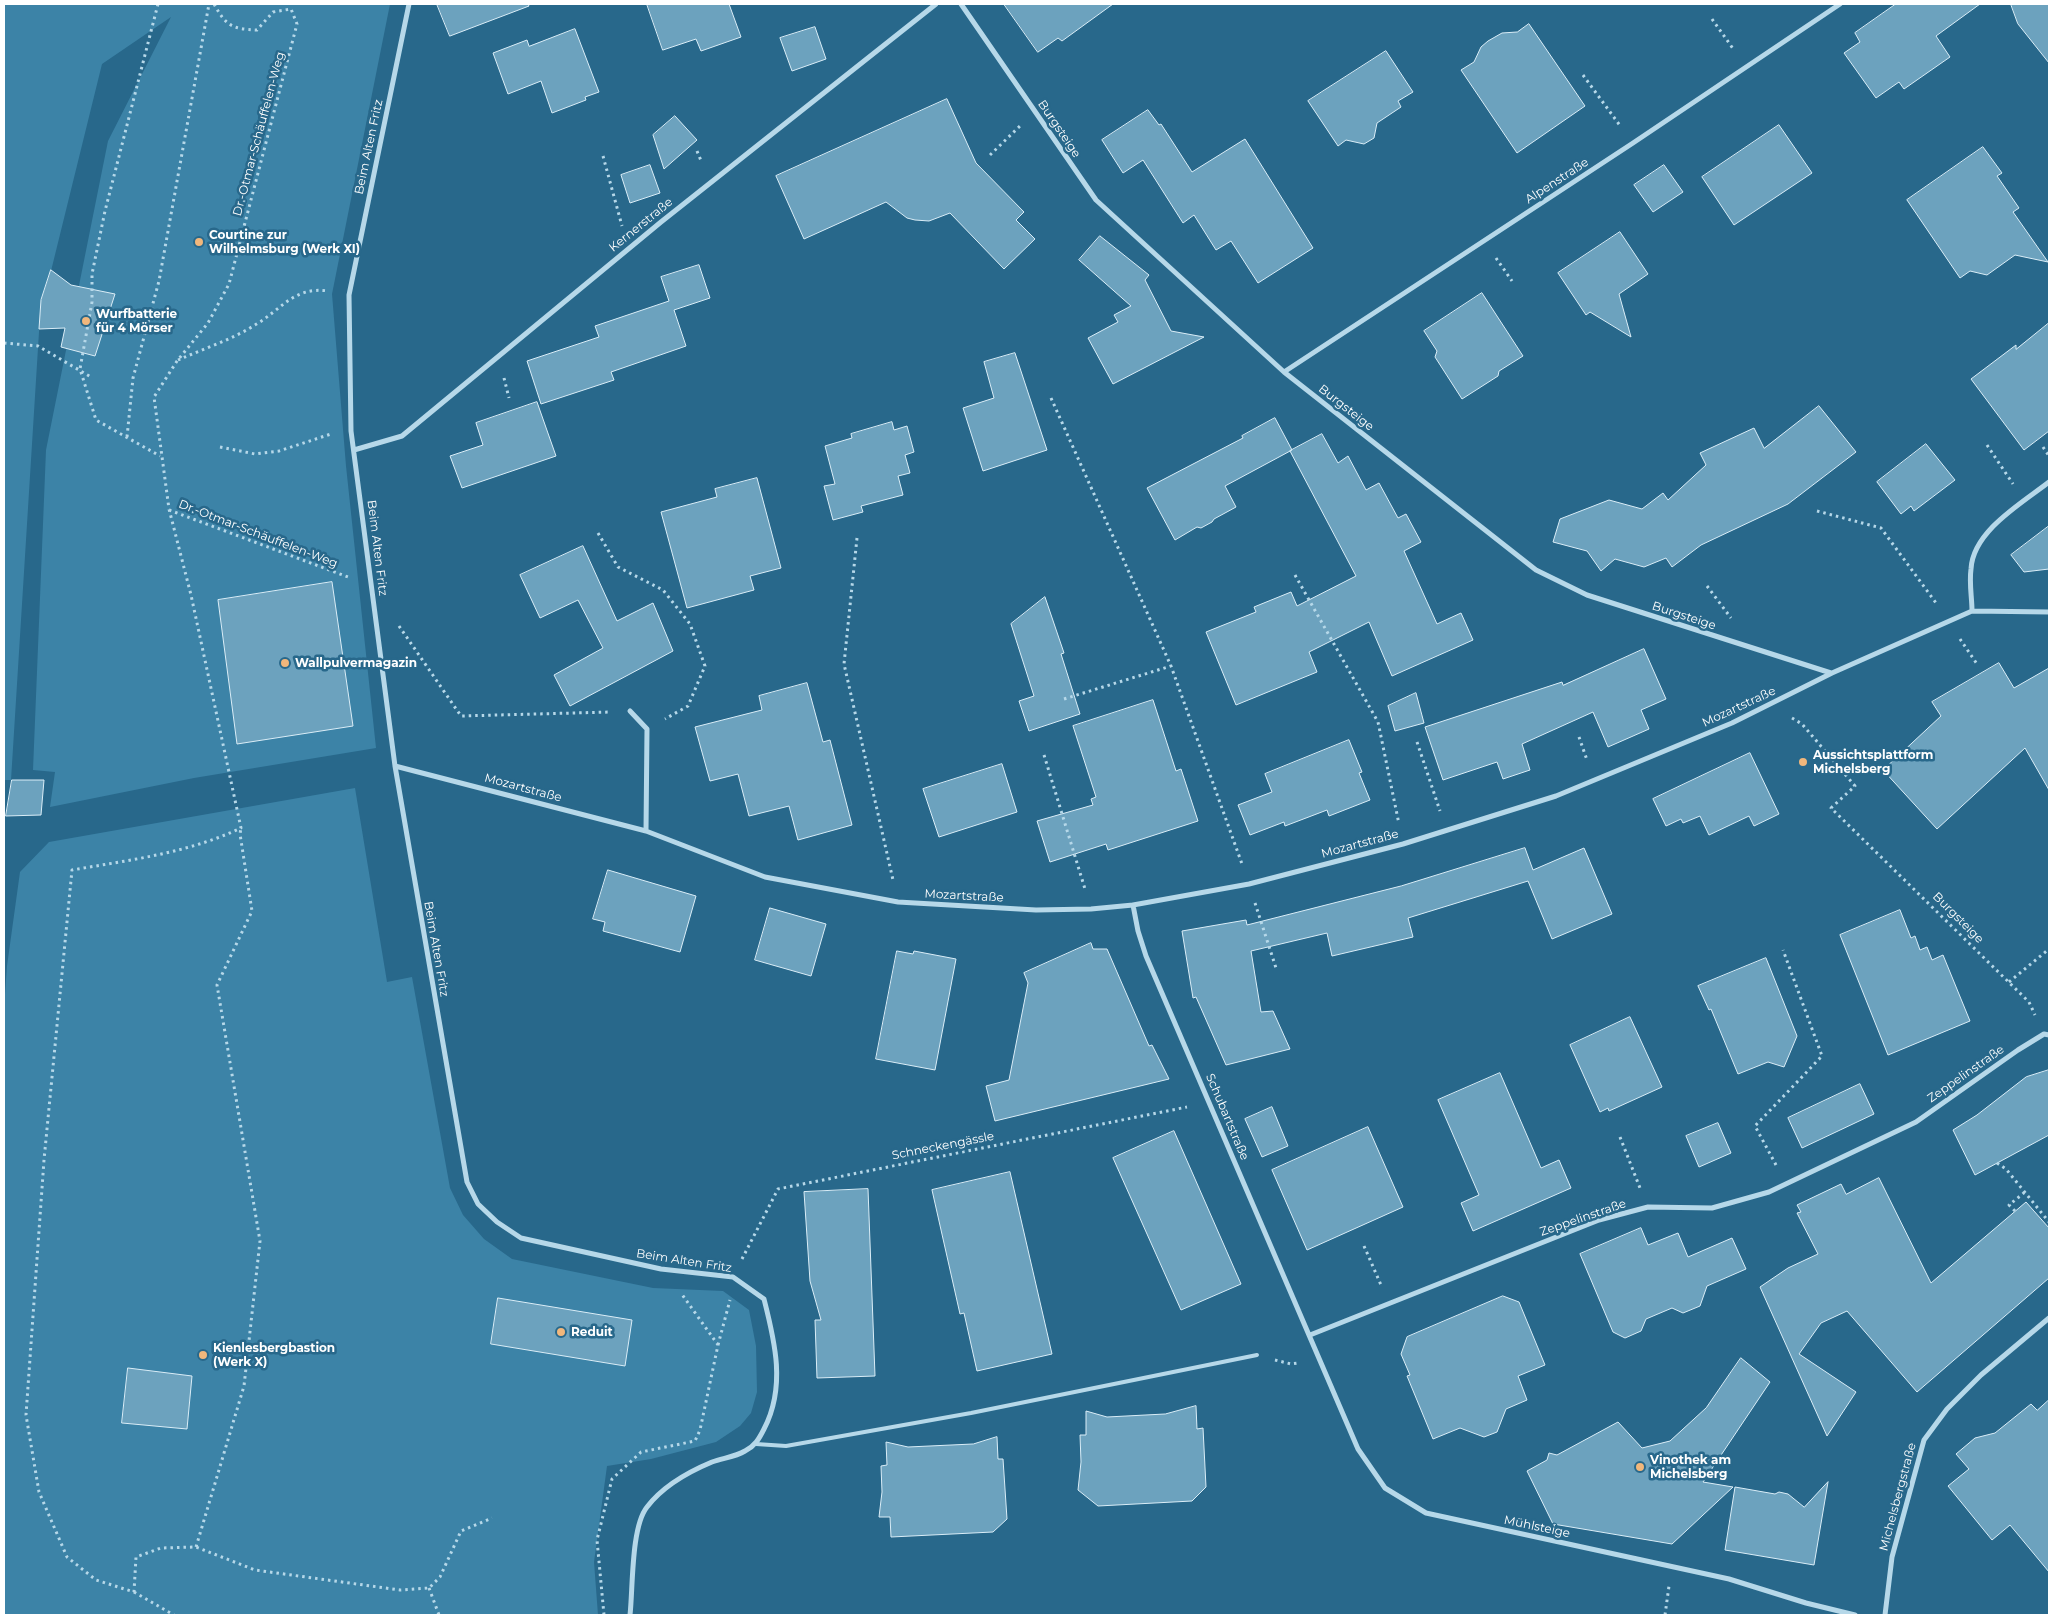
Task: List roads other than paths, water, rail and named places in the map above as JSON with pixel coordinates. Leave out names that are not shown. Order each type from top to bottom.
[{"type":"street","name":"Beim Alten Fritz","points":[[409,4],[349,295],[352,430],[395,766],[467,1182],[478,1204],[496,1222],[521,1238],[661,1270],[733,1277],[764,1298],[775,1343],[777,1389],[769,1418],[756,1444]]},
{"type":"street","name":"Kernerstraße","points":[[354,450],[402,436],[628,248],[936,4]]},
{"type":"street","name":"Burgsteige","points":[[961,4],[1096,200],[1284,372],[1536,570],[1587,595],[1832,673]]},
{"type":"street","name":"Alpenstraße","points":[[1284,372],[1634,143],[1840,4]]},
{"type":"street","points":[[1972,612],[1970,568],[1977,544],[1999,521],[2049,482]]},
{"type":"street","name":"Mozartstraße","points":[[395,766],[646,831],[765,877],[898,902],[1036,910],[1091,909],[1133,905],[1249,884],[1403,844],[1556,796],[1732,723],[1832,673],[1972,612],[2049,612]]},
{"type":"street","points":[[630,711],[647,729],[646,831]]},
{"type":"street","name":"Schubartstraße","points":[[1133,905],[1138,931],[1146,956],[1310,1335]]},
{"type":"street","name":"Zeppelinstraße","points":[[1310,1335],[1599,1220],[1648,1207],[1712,1208],[1769,1192],[1916,1122],[2018,1050],[2046,1034]]},
{"type":"street","name":"Michelsbergstraße","points":[[1885,1615],[1892,1557],[1924,1440],[1947,1409],[1981,1375],[2049,1318]]},
{"type":"street","name":"Mühlsteige","points":[[1310,1335],[1358,1449],[1385,1488],[1426,1513],[1729,1578],[1806,1603],[1855,1615]]},
{"type":"street","points":[[630,1615],[635,1538],[646,1508],[674,1481],[712,1462],[743,1452],[756,1444]]},
{"type":"lane","points":[[756,1444],[786,1446],[951,1417],[1257,1355]]},
{"type":"place","name":"Courtine zur Wilhelmsburg (Werk XI)","points":[[199,242]]},
{"type":"place","name":"Wurfbatterie für 4 Mörser","points":[[86,321]]},
{"type":"place","name":"Wallpulvermagazin","points":[[285,663]]},
{"type":"place","name":"Aussichtsplattform Michelsberg","points":[[1803,762]]},
{"type":"place","name":"Reduit","points":[[561,1332]]},
{"type":"place","name":"Kienlesbergbastion (Werk X)","points":[[203,1355]]},
{"type":"place","name":"Vinothek am Michelsberg","points":[[1640,1467]]}]
